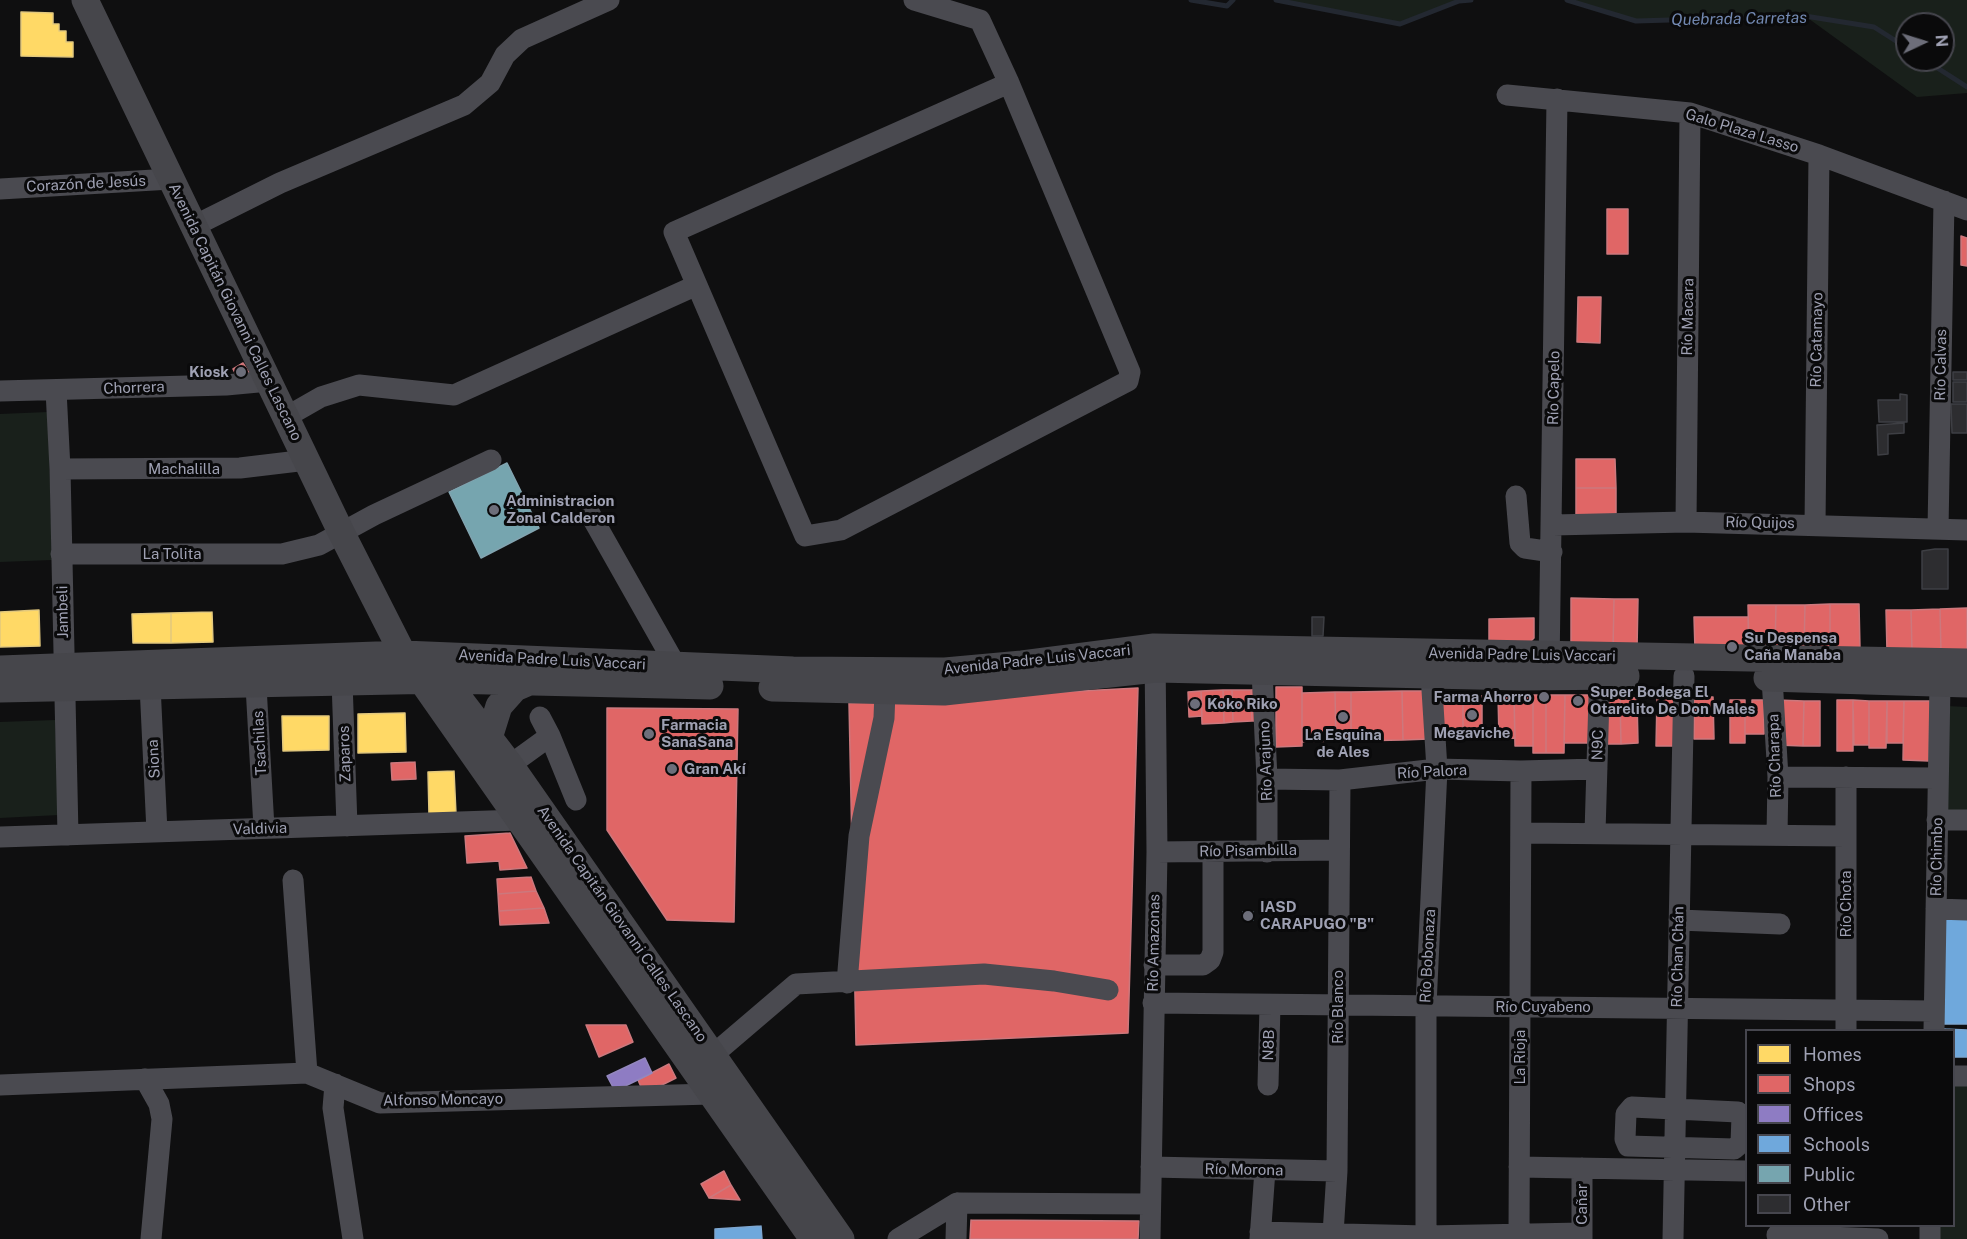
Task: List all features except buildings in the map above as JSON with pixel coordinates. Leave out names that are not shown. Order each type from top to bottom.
[{"type":"main road","name":"Avenida Capitán Giovanni Calles Lascano","points":[[85,0],[387,622],[423,667],[489,738],[510,765],[842,1239]]},
{"type":"main road","name":"Avenida Padre Luis Vaccari","points":[[0,689],[63,677],[423,667],[546,658],[676,666],[945,671],[1022,664],[1155,658],[1600,667],[1967,662]]},
{"type":"main road","name":"Avenida Padre Luis Vaccari","points":[[0,669],[150,685],[255,671],[342,681],[423,667],[529,682],[944,692],[1155,658],[1262,670],[1431,674],[1550,666]]},
{"type":"main road","name":"Avenida Capitán Giovanni Calles Lascano","points":[[423,667],[520,820],[813,1239]]},
{"type":"main road","name":"Avenida Padre Luis Vaccari","points":[[1600,667],[1684,676],[1967,684]]},
{"type":"main road","points":[[489,738],[499,706],[515,688],[529,682]]},
{"type":"street","points":[[194,226],[280,183],[464,105],[490,83],[505,56],[522,39],[609,0]]},
{"type":"street","points":[[914,0],[980,20],[1009,83],[1130,372],[1128,381],[841,530],[805,536],[674,232],[1009,83]]},
{"type":"street","name":"Galo Plaza Lasso","points":[[1507,95],[1690,113],[1819,155],[1967,210]]},
{"type":"street","name":"Río Capelo","points":[[1550,666],[1557,99]]},
{"type":"street","name":"Río Macara","points":[[1686,522],[1690,113]]},
{"type":"street","name":"Río Catamayo","points":[[1815,525],[1819,155]]},
{"type":"street","name":"Corazón de Jesús","points":[[0,189],[171,179]]},
{"type":"street","name":"Río Calvas","points":[[1938,530],[1944,201]]},
{"type":"street","points":[[286,417],[321,396],[359,385],[454,394],[697,285]]},
{"type":"street","name":"Chorrera","points":[[0,391],[269,381]]},
{"type":"street","name":"Jambeli","points":[[56,390],[60,469],[68,835]]},
{"type":"street","name":"Machalilla","points":[[60,469],[240,468],[307,460]]},
{"type":"street","name":"La Tolita","points":[[62,554],[282,554],[319,544],[491,460]]},
{"type":"street","points":[[1516,496],[1520,543],[1525,549],[1552,552]]},
{"type":"street","points":[[590,514],[676,666]]},
{"type":"street","name":"Río Quijos","points":[[1553,525],[1686,522],[1967,530]]},
{"type":"street","name":"Río Amazonas","points":[[1150,1239],[1157,852],[1155,658]]},
{"type":"street","name":"N9C","points":[[1595,834],[1600,667]]},
{"type":"street","name":"Río Arajuno","points":[[1262,670],[1267,779],[1267,852]]},
{"type":"street","name":"Tsachilas","points":[[255,671],[264,828]]},
{"type":"street","name":"Río Bobonaza","points":[[1426,1237],[1426,1006],[1437,769],[1431,674]]},
{"type":"street","name":"Río Chan Chán","points":[[1672,1239],[1684,676]]},
{"type":"street","name":"Río Charapa","points":[[1772,678],[1778,777],[1777,835]]},
{"type":"street","name":"Zaparos","points":[[342,681],[347,826]]},
{"type":"street","name":"Río Chimbo","points":[[1934,1021],[1940,684]]},
{"type":"street","name":"Siona","points":[[150,685],[157,832]]},
{"type":"street","points":[[847,983],[859,836],[884,718],[885,691]]},
{"type":"street","points":[[540,717],[576,800]]},
{"type":"street","points":[[510,765],[550,736]]},
{"type":"street","name":"Río Palora","points":[[1267,779],[1340,780],[1437,769],[1521,771],[1598,769]]},
{"type":"street","name":"La Rioja","points":[[1519,1234],[1521,771]]},
{"type":"street","points":[[1778,777],[1938,778]]},
{"type":"street","name":"Río Chota","points":[[1846,777],[1846,1020]]},
{"type":"street","name":"Río Blanco","points":[[1333,1234],[1337,1171],[1340,780]]},
{"type":"street","name":"Valdivia","points":[[0,837],[520,820]]},
{"type":"street","points":[[1937,820],[1967,820]]},
{"type":"street","points":[[1521,833],[1846,836]]},
{"type":"street","name":"Río Pisambilla","points":[[1157,852],[1339,850]]},
{"type":"street","points":[[1154,965],[1203,965],[1210,960],[1213,952],[1213,852]]},
{"type":"street","points":[[293,880],[307,1073]]},
{"type":"street","points":[[1936,909],[1967,910]]},
{"type":"street","points":[[1679,920],[1780,924]]},
{"type":"street","points":[[714,1054],[796,984],[984,974],[1054,981],[1108,990]]},
{"type":"street","name":"Río Cuyabeno","points":[[1153,1003],[1677,1008],[1846,1020],[1934,1021]]},
{"type":"street","name":"N8B","points":[[1268,1085],[1270,1005]]},
{"type":"street","name":"Alfonso Moncayo","points":[[0,1085],[307,1073],[380,1103],[711,1094]]},
{"type":"street","points":[[144,1079],[159,1104],[162,1119],[151,1239]]},
{"type":"street","points":[[335,1084],[333,1108],[353,1239]]},
{"type":"street","points":[[1632,1107],[1675,1108],[1738,1112],[1742,1116],[1739,1147],[1734,1149],[1628,1146],[1625,1139],[1626,1114],[1632,1107]]},
{"type":"street","name":"Río Morona","points":[[1151,1167],[1337,1171]]},
{"type":"street","points":[[1519,1167],[1745,1171]]},
{"type":"street","name":"Cañar","points":[[1582,1168],[1582,1236]]},
{"type":"street","points":[[1265,1170],[1260,1236],[1333,1234],[1426,1237],[1519,1234],[1582,1236]]},
{"type":"street","points":[[898,1239],[957,1203],[1150,1204]]},
{"type":"street","points":[[956,1239],[957,1203]]},
{"type":"street","points":[[1777,1233],[1845,1232],[1878,1239]]},
{"type":"shaded area","points":[[1276,0],[1471,0],[1459,1],[1400,24]]},
{"type":"shaded area","points":[[1567,0],[1967,0],[1967,93],[1917,97],[1805,16],[1636,21]]},
{"type":"shaded area","points":[[48,412],[52,560],[0,562],[0,414]]},
{"type":"shaded area","points":[[1947,706],[1967,707],[1967,826],[1945,826]]},
{"type":"shaded area","points":[[55,720],[59,815],[0,818],[0,722]]},
{"type":"shaded area","points":[[1955,1083],[1967,1083],[1967,1239],[1935,1239],[1935,1227],[1955,1227]]},
{"type":"waterway","name":"Quebrada Carretas","points":[[1191,0],[1227,6],[1233,0]]},
{"type":"waterway","name":"Quebrada Carretas","points":[[1276,0],[1400,24],[1459,1],[1471,0]]},
{"type":"waterway","name":"Quebrada Carretas","points":[[1567,0],[1636,21],[1805,16],[1874,27],[1895,40]]},
{"type":"waterway","name":"Quebrada Carretas","points":[[1944,72],[1967,87]]},
{"type":"place","name":"Kiosk","points":[[241,372]]},
{"type":"place","name":"Administracion Zonal Calderon","points":[[494,510]]},
{"type":"place","name":"Su Despensa Caña Manaba","points":[[1732,647]]},
{"type":"place","name":"Farma Ahorro","points":[[1544,697]]},
{"type":"place","name":"Super Bodega El Otarelito De Don Males","points":[[1578,701]]},
{"type":"place","name":"Koko Riko","points":[[1195,704]]},
{"type":"place","name":"Megaviche","points":[[1472,715]]},
{"type":"place","name":"La Esquina de Ales","points":[[1343,717]]},
{"type":"place","name":"Farmacia SanaSana","points":[[649,734]]},
{"type":"place","name":"Gran Akí","points":[[672,769]]},
{"type":"place","name":"IASD CARAPUGO \"B\"","points":[[1248,916]]}]
